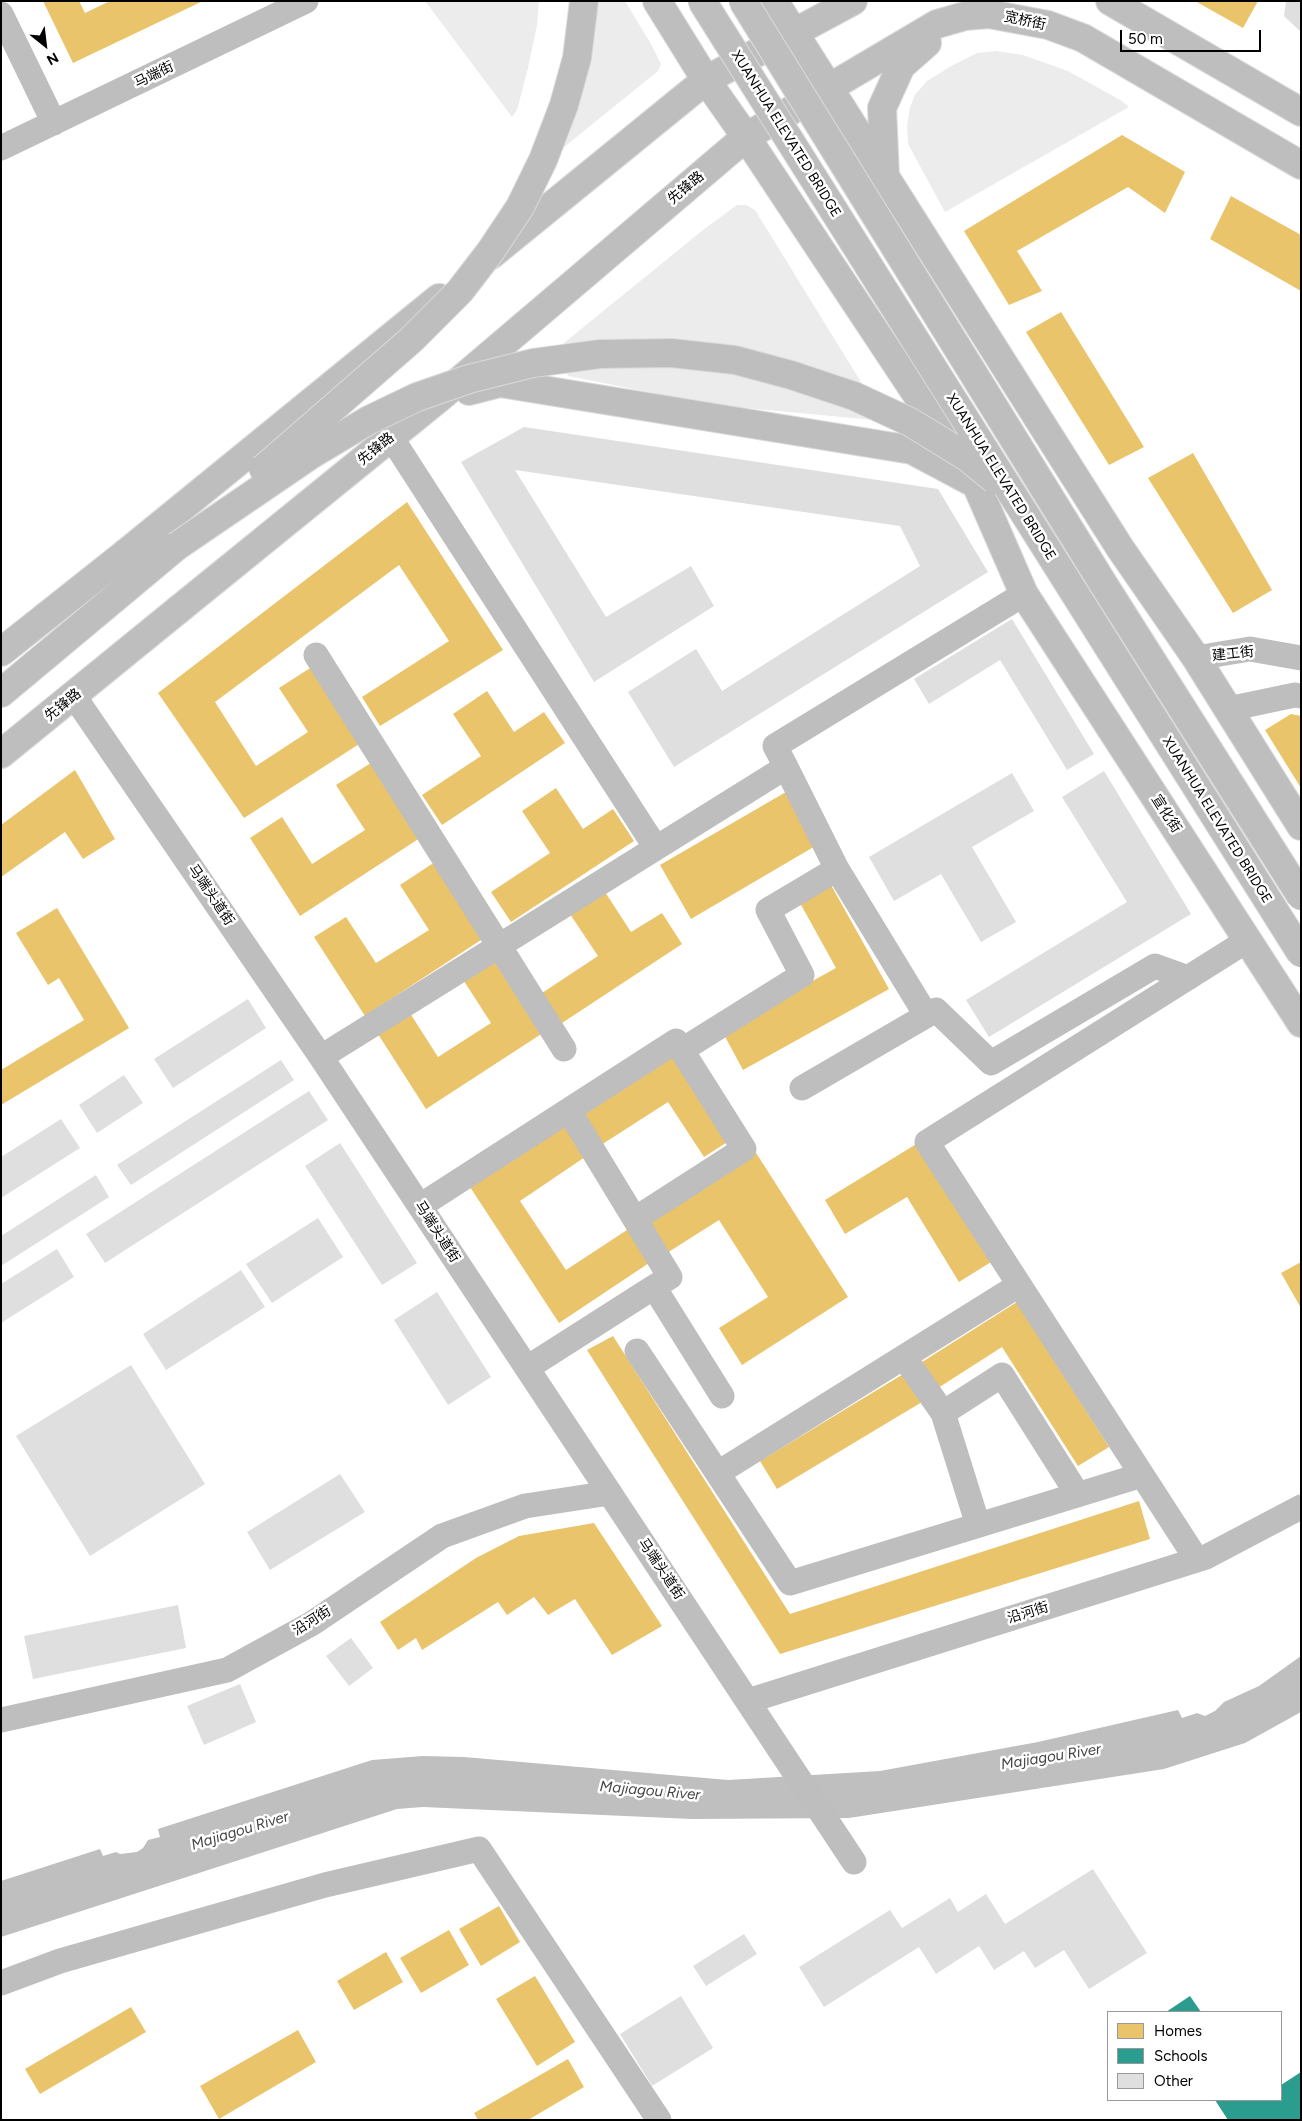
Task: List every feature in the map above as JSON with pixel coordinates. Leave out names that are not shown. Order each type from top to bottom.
[{"type":"main road","points":[[1,693],[177,546],[411,340],[460,290],[490,252],[520,207],[543,160],[564,105],[577,58],[584,1]]},
{"type":"main road","name":"宣化街","points":[[657,1],[706,80],[746,137],[976,484],[1027,599],[1301,1023]]},
{"type":"main road","name":"XUANHUA ELEVATED BRIDGE","points":[[702,1],[1301,953]]},
{"type":"main road","points":[[743,1],[1104,584],[1301,896]]},
{"type":"main road","points":[[774,1],[1120,548],[1196,658],[1301,826]]},
{"type":"main road","points":[[4,646],[126,554],[706,80],[853,1]]},
{"type":"main road","points":[[1110,1],[1301,112]]},
{"type":"main road","name":"宽桥街","points":[[746,137],[936,24],[966,16],[989,14],[1048,25],[1083,38],[1301,165]]},
{"type":"main road","points":[[885,178],[882,108],[900,66],[929,41],[966,16]]},
{"type":"main road","name":"先锋路","points":[[1,754],[438,399],[746,137]]},
{"type":"main road","points":[[177,546],[312,454],[369,420],[416,398],[469,379],[533,362],[600,354],[671,353],[735,360],[791,375],[854,396],[910,422],[967,458],[1024,504],[1104,584]]},
{"type":"main road","points":[[438,399],[500,384],[510,385],[912,450],[976,484]]},
{"type":"street","name":"马端街","points":[[1,148],[306,1]]},
{"type":"street","points":[[1,14],[54,123]]},
{"type":"street","points":[[391,437],[656,848]]},
{"type":"street","points":[[926,1015],[837,869],[775,746],[1027,599]]},
{"type":"street","name":"建工街","points":[[1196,658],[1250,649],[1301,658]]},
{"type":"street","points":[[316,655],[564,1048]]},
{"type":"street","points":[[1228,709],[1295,695],[1301,696]]},
{"type":"street","name":"马端头道街","points":[[74,696],[321,1057],[854,1862]]},
{"type":"street","points":[[321,1057],[786,766]]},
{"type":"street","points":[[682,1050],[802,975],[768,910],[837,869]]},
{"type":"street","points":[[1196,1560],[927,1142],[1248,940]]},
{"type":"street","points":[[802,1088],[936,1010],[991,1063],[1155,966],[1188,978]]},
{"type":"street","points":[[420,1206],[676,1041],[744,1149],[635,1219]]},
{"type":"street","points":[[527,1368],[670,1277],[568,1111]]},
{"type":"street","points":[[718,1473],[1019,1285]]},
{"type":"street","points":[[654,1287],[722,1396]]},
{"type":"street","points":[[637,1351],[790,1583],[1142,1475]]},
{"type":"street","points":[[904,1357],[943,1413],[978,1525]]},
{"type":"street","points":[[943,1413],[1002,1375],[1078,1495]]},
{"type":"street","name":"沿河街","points":[[1,1720],[227,1670],[311,1624],[442,1536],[525,1506],[610,1493]]},
{"type":"street","name":"沿河街","points":[[748,1701],[1206,1557],[1301,1507]]},
{"type":"street","points":[[1,1983],[60,1961],[325,1885],[479,1849],[659,2120]]},
{"type":"shaded area","points":[[425,1],[539,1],[537,25],[528,68],[517,110],[512,117]]},
{"type":"shaded area","points":[[592,1],[625,1],[661,64],[658,71],[553,156]]},
{"type":"shaded area","points":[[996,51],[1023,55],[1068,71],[1122,101],[1129,107],[945,212],[908,144],[907,126],[910,107],[915,95],[927,81],[977,53]]},
{"type":"shaded area","points":[[737,205],[746,205],[755,210],[885,421],[714,405],[568,376],[559,347],[703,230]]},
{"type":"water","name":"Majiagou River","points":[[1301,1656],[1301,1712],[1245,1743],[1164,1769],[849,1818],[692,1819],[423,1807],[397,1809],[1,1937],[1,1881],[100,1849],[103,1856],[116,1852],[120,1854],[137,1852],[143,1848],[148,1840],[160,1837],[158,1829],[372,1760],[423,1756],[464,1757],[728,1780],[880,1771],[1038,1742],[1178,1710],[1182,1718],[1197,1713],[1205,1716],[1215,1711],[1224,1702],[1259,1686]]},
{"type":"building: Homes","points":[[43,1],[79,1],[85,13],[110,1],[203,1],[73,63]]},
{"type":"building: Homes","points":[[1195,1],[1258,1],[1243,28]]},
{"type":"building: Homes","points":[[1122,135],[1185,172],[1165,213],[1128,187],[1017,251],[1042,291],[1009,305],[964,231]]},
{"type":"building: Homes","points":[[1231,196],[1301,235],[1301,291],[1210,239]]},
{"type":"building: Homes","points":[[1061,312],[1144,447],[1109,465],[1026,332]]},
{"type":"building: Homes","points":[[1193,453],[1272,590],[1233,613],[1148,478]]},
{"type":"building: Homes","points":[[407,502],[503,650],[380,726],[362,697],[449,641],[399,565],[215,702],[256,766],[308,732],[279,688],[318,663],[367,739],[244,818],[158,693]]},
{"type":"building: Homes","points":[[487,691],[514,732],[544,712],[565,743],[442,825],[422,795],[481,756],[453,714]]},
{"type":"building: Homes","points":[[1291,714],[1301,716],[1301,788],[1265,730]]},
{"type":"building: Homes","points":[[374,761],[423,836],[300,916],[250,838],[282,817],[312,864],[365,830],[336,785]]},
{"type":"building: Homes","points":[[75,770],[115,839],[83,859],[65,832],[1,877],[1,825]]},
{"type":"building: Homes","points":[[556,788],[583,829],[613,809],[634,841],[511,922],[491,892],[550,853],[522,811]]},
{"type":"building: Homes","points":[[786,792],[817,845],[691,919],[660,865]]},
{"type":"building: Homes","points":[[438,860],[487,936],[365,1016],[314,937],[346,917],[376,963],[429,930],[400,885]]},
{"type":"building: Homes","points":[[831,885],[889,989],[743,1070],[722,1031],[836,968],[800,903]]},
{"type":"building: Homes","points":[[605,892],[631,932],[662,913],[682,944],[559,1025],[539,995],[598,956],[570,914]]},
{"type":"building: Homes","points":[[57,908],[129,1028],[1,1105],[1,1070],[84,1020],[59,978],[48,985],[16,933]]},
{"type":"building: Homes","points":[[500,954],[549,1029],[426,1109],[376,1031],[408,1010],[438,1057],[491,1023],[462,978]]},
{"type":"building: Homes","points":[[677,1054],[732,1139],[704,1157],[668,1102],[601,1145],[582,1116]]},
{"type":"building: Homes","points":[[564,1125],[585,1157],[520,1201],[566,1270],[630,1228],[652,1261],[559,1323],[470,1187]]},
{"type":"building: Homes","points":[[918,1143],[991,1262],[959,1282],[907,1197],[845,1234],[825,1200]]},
{"type":"building: Homes","points":[[753,1148],[848,1297],[742,1365],[719,1328],[768,1297],[719,1220],[667,1253],[645,1218]]},
{"type":"building: Homes","points":[[1301,1262],[1301,1308],[1281,1273]]},
{"type":"building: Homes","points":[[1017,1302],[1109,1447],[1078,1466],[1002,1347],[938,1388],[922,1362]]},
{"type":"building: Homes","points":[[613,1336],[790,1614],[1139,1501],[1150,1539],[780,1654],[587,1350]]},
{"type":"building: Homes","points":[[905,1373],[922,1402],[777,1489],[760,1461]]},
{"type":"building: Homes","points":[[594,1523],[662,1626],[612,1655],[575,1599],[548,1615],[534,1597],[507,1615],[498,1602],[422,1650],[416,1638],[398,1650],[380,1622],[476,1558],[519,1536]]},
{"type":"building: Homes","points":[[499,1906],[520,1942],[481,1966],[459,1929]]},
{"type":"building: Homes","points":[[449,1930],[469,1965],[421,1993],[400,1958]]},
{"type":"building: Homes","points":[[386,1952],[403,1982],[354,2010],[337,1981]]},
{"type":"building: Homes","points":[[535,1976],[575,2042],[537,2066],[496,1999]]},
{"type":"building: Homes","points":[[131,2007],[146,2032],[40,2094],[25,2069]]},
{"type":"building: Homes","points":[[298,2030],[316,2062],[219,2119],[200,2086]]},
{"type":"building: Homes","points":[[568,2059],[584,2087],[528,2120],[478,2120],[474,2113]]},
{"type":"building: Schools","points":[[1190,1996],[1200,2011],[1168,2011]]},
{"type":"building: Schools","points":[[1301,2072],[1301,2120],[1228,2120],[1216,2101],[1282,2101],[1282,2084]]},
{"type":"building: Other","points":[[1286,1],[1301,1],[1301,32],[1284,16]]},
{"type":"building: Other","points":[[524,427],[938,489],[988,572],[674,767],[628,692],[696,649],[722,691],[920,566],[900,526],[515,470],[606,617],[691,566],[714,606],[594,682],[461,462]]},
{"type":"building: Other","points":[[1012,619],[1094,754],[1067,770],[1000,660],[929,704],[914,679]]},
{"type":"building: Other","points":[[1104,771],[1191,914],[989,1037],[966,1000],[1127,902],[1062,797]]},
{"type":"building: Other","points":[[1012,773],[1034,811],[972,847],[1016,922],[981,942],[941,874],[894,901],[869,857]]},
{"type":"building: Other","points":[[248,999],[266,1028],[173,1088],[154,1059]]},
{"type":"building: Other","points":[[281,1060],[294,1080],[131,1185],[117,1165]]},
{"type":"building: Other","points":[[124,1075],[143,1103],[97,1133],[79,1105]]},
{"type":"building: Other","points":[[309,1091],[328,1120],[105,1263],[86,1234]]},
{"type":"building: Other","points":[[61,1119],[80,1148],[1,1198],[1,1157]]},
{"type":"building: Other","points":[[340,1143],[417,1263],[382,1285],[305,1166]]},
{"type":"building: Other","points":[[96,1175],[109,1197],[1,1266],[1,1236]]},
{"type":"building: Other","points":[[318,1218],[343,1257],[272,1303],[246,1264]]},
{"type":"building: Other","points":[[57,1249],[74,1277],[1,1323],[1,1284]]},
{"type":"building: Other","points":[[241,1270],[265,1307],[166,1370],[143,1334]]},
{"type":"building: Other","points":[[437,1292],[491,1377],[448,1405],[394,1320]]},
{"type":"building: Other","points":[[131,1365],[205,1484],[90,1556],[16,1436]]},
{"type":"building: Other","points":[[340,1474],[365,1512],[270,1570],[247,1532]]},
{"type":"building: Other","points":[[178,1605],[186,1648],[33,1679],[24,1636]]},
{"type":"building: Other","points":[[351,1638],[373,1668],[349,1686],[326,1656]]},
{"type":"building: Other","points":[[240,1684],[256,1722],[204,1745],[187,1706]]},
{"type":"building: Other","points":[[1093,1869],[1147,1953],[1089,1989],[1064,1950],[1035,1968],[1024,1951],[994,1970],[979,1946],[936,1974],[919,1947],[824,2007],[799,1967],[890,1910],[902,1928],[950,1898],[958,1912],[986,1894],[1005,1924]]},
{"type":"building: Other","points":[[744,1934],[757,1954],[706,1986],[693,1966]]},
{"type":"building: Other","points":[[681,1996],[713,2048],[652,2086],[620,2034]]}]
